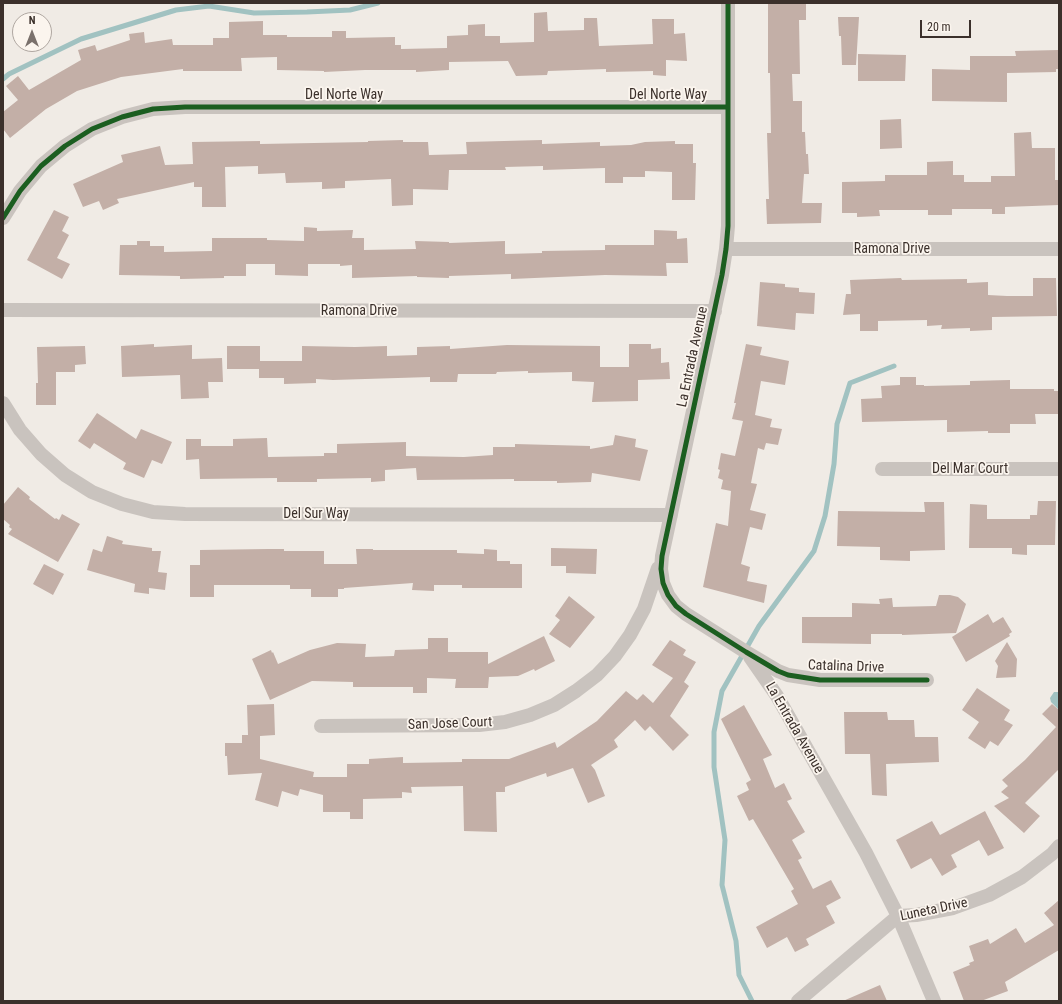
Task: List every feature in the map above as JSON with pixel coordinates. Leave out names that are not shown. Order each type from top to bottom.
[{"type":"street","name":"La Entrada Avenue","points":[[728,3],[728,226],[726,248],[715,311],[662,556],[661,569],[663,583],[668,595],[676,606],[746,652],[768,681],[866,853],[898,916],[934,1001]]},
{"type":"street","name":"Del Norte Way","points":[[3,218],[20,191],[40,166],[65,146],[92,129],[122,117],[153,109],[185,107],[728,107]]},
{"type":"street","name":"Ramona Drive","points":[[726,248],[1059,249]]},
{"type":"street","name":"Ramona Drive","points":[[3,310],[715,311]]},
{"type":"street","name":"Del Sur Way","points":[[3,403],[20,430],[40,454],[65,475],[92,492],[122,504],[153,512],[185,514],[671,515]]},
{"type":"street","name":"Del Mar Court","points":[[882,469],[1059,469]]},
{"type":"street","name":"San Jose Court","points":[[321,726],[479,726],[530,715],[554,705],[597,675],[630,635],[644,609],[653,587],[662,556]]},
{"type":"street","name":"Catalina Drive","points":[[746,652],[778,671],[809,680],[927,680]]},
{"type":"street","name":"Luneta Drive","points":[[798,1001],[898,916],[916,915],[953,908],[989,895],[1022,877],[1052,854],[1059,846]]},
{"type":"water","points":[[1054,692],[1059,692],[1059,710],[1051,702],[1050,698]]},
{"type":"building","points":[[768,3],[806,3],[806,20],[799,20],[800,74],[792,74],[793,101],[802,101],[802,132],[805,132],[806,154],[808,154],[809,174],[804,174],[802,203],[822,203],[821,223],[767,224],[766,199],[769,199],[767,133],[771,133],[770,73],[768,73]]},
{"type":"building","points":[[547,12],[548,31],[584,30],[584,18],[597,18],[599,46],[653,44],[652,19],[674,19],[674,34],[685,33],[687,61],[666,60],[666,76],[653,75],[653,71],[606,72],[606,69],[548,71],[547,75],[516,76],[508,61],[449,62],[449,70],[416,72],[416,70],[365,70],[324,72],[277,70],[277,57],[241,58],[242,71],[183,71],[183,69],[121,77],[77,91],[46,109],[10,138],[3,129],[3,112],[18,100],[6,86],[18,76],[29,90],[81,60],[78,50],[95,45],[97,51],[130,40],[129,34],[144,32],[145,43],[172,39],[173,45],[213,45],[213,38],[229,38],[229,22],[263,21],[263,35],[287,35],[287,37],[332,37],[332,31],[346,31],[346,38],[395,37],[395,45],[401,45],[401,49],[447,48],[447,36],[468,35],[468,25],[485,24],[485,36],[500,36],[500,43],[534,42],[534,13]]},
{"type":"building","points":[[838,17],[859,17],[856,65],[842,65],[841,36],[839,36]]},
{"type":"building","points":[[1059,50],[1059,69],[1056,69],[1056,72],[1007,73],[1007,102],[932,101],[932,69],[970,70],[970,56],[1016,56],[1015,51]]},
{"type":"building","points":[[858,54],[906,55],[905,81],[858,81]]},
{"type":"building","points":[[901,119],[902,148],[880,149],[880,120]]},
{"type":"building","points":[[1031,132],[1032,148],[1055,148],[1055,180],[1059,180],[1059,205],[1005,207],[1005,214],[992,214],[992,209],[952,209],[952,215],[928,215],[928,210],[879,210],[880,216],[857,217],[857,213],[842,213],[842,182],[885,181],[885,175],[927,175],[927,162],[953,161],[953,175],[964,175],[964,182],[991,182],[991,176],[1015,176],[1014,133]]},
{"type":"building","points":[[403,140],[403,142],[428,142],[429,155],[467,154],[466,142],[542,140],[542,144],[600,142],[600,146],[675,141],[675,144],[693,144],[693,163],[696,163],[695,200],[672,200],[672,172],[645,171],[645,177],[623,177],[623,183],[605,183],[605,168],[543,170],[543,166],[505,167],[506,170],[449,170],[448,190],[413,189],[413,205],[392,206],[391,179],[345,181],[345,188],[322,189],[322,182],[286,183],[285,173],[258,174],[258,166],[225,167],[226,207],[202,207],[202,187],[194,187],[194,182],[117,199],[119,203],[103,210],[99,201],[83,207],[73,184],[123,162],[121,155],[160,146],[165,165],[193,164],[192,142],[260,141],[260,144]]},
{"type":"building","points":[[54,210],[69,217],[62,231],[69,235],[57,258],[70,264],[62,279],[27,260]]},
{"type":"building","points":[[304,227],[317,228],[317,231],[353,230],[352,238],[364,238],[364,250],[416,249],[415,241],[449,243],[505,241],[505,254],[542,253],[542,251],[605,250],[605,245],[654,245],[654,230],[677,231],[677,239],[687,238],[688,263],[666,263],[667,276],[605,275],[511,279],[511,274],[449,276],[449,278],[417,276],[352,278],[352,265],[340,266],[340,264],[308,264],[308,276],[275,275],[275,264],[246,264],[246,276],[224,276],[224,278],[180,279],[180,276],[119,275],[120,245],[137,245],[137,241],[150,241],[150,246],[164,246],[164,252],[212,251],[212,238],[267,238],[267,240],[304,241]]},
{"type":"building","points":[[901,278],[902,280],[967,279],[967,283],[988,282],[988,295],[1033,296],[1033,278],[1056,278],[1057,316],[992,317],[992,330],[970,331],[970,328],[941,329],[942,325],[927,326],[927,320],[878,321],[878,331],[860,331],[860,314],[843,315],[846,294],[851,294],[850,280]]},
{"type":"building","points":[[760,282],[785,284],[785,287],[799,288],[799,292],[815,293],[814,314],[796,313],[795,330],[757,326]]},
{"type":"building","points":[[154,344],[154,347],[192,345],[192,359],[222,358],[223,382],[208,382],[209,398],[181,399],[180,375],[122,377],[121,346]]},
{"type":"building","points":[[629,344],[651,344],[651,349],[661,348],[661,363],[669,362],[670,379],[638,380],[638,401],[592,402],[594,382],[572,381],[572,372],[528,373],[528,371],[497,372],[496,374],[458,374],[457,382],[430,382],[430,377],[333,380],[316,379],[316,383],[284,384],[284,378],[259,378],[259,369],[227,369],[227,346],[260,346],[260,361],[302,361],[302,346],[387,346],[387,356],[417,355],[417,347],[450,346],[450,349],[507,345],[600,346],[600,367],[629,367]]},
{"type":"building","points":[[746,344],[762,347],[760,355],[789,361],[785,385],[761,381],[755,415],[772,419],[770,427],[782,429],[778,445],[766,443],[764,450],[758,448],[751,483],[757,484],[750,510],[766,514],[762,530],[750,527],[741,564],[750,567],[747,581],[767,585],[764,603],[703,587],[716,523],[728,526],[731,491],[721,489],[723,480],[718,478],[720,470],[718,469],[721,453],[735,456],[743,421],[732,419]]},
{"type":"building","points":[[85,346],[86,364],[75,365],[75,372],[56,372],[56,405],[36,405],[36,383],[38,383],[37,347]]},
{"type":"building","points":[[900,377],[916,377],[916,385],[924,386],[970,385],[970,381],[1010,380],[1010,389],[1054,389],[1054,391],[1059,391],[1059,414],[1035,414],[1036,424],[1010,424],[1010,433],[988,433],[988,431],[947,432],[947,420],[862,422],[861,399],[882,398],[881,386],[900,385]]},
{"type":"building","points":[[97,413],[136,439],[141,429],[172,442],[162,464],[152,460],[144,478],[123,469],[126,463],[94,443],[90,449],[78,441]]},
{"type":"building","points":[[615,435],[636,439],[635,447],[648,450],[640,481],[592,473],[591,482],[557,483],[557,481],[514,481],[514,479],[417,480],[416,468],[385,470],[385,481],[371,482],[371,478],[317,479],[317,482],[277,482],[277,478],[200,479],[199,459],[186,460],[186,439],[201,439],[201,446],[233,446],[233,439],[267,438],[268,457],[324,456],[324,453],[337,453],[337,444],[406,442],[406,456],[464,457],[493,455],[493,447],[515,447],[515,444],[590,446],[590,449],[613,445]]},
{"type":"building","points":[[18,487],[30,497],[29,499],[55,519],[56,518],[59,520],[62,514],[80,524],[58,562],[8,534],[12,529],[3,519],[3,505]]},
{"type":"building","points":[[1038,501],[1056,501],[1055,545],[1027,545],[1027,555],[1012,554],[1012,548],[969,548],[970,504],[987,505],[987,519],[1030,519],[1030,515],[1037,515]]},
{"type":"building","points":[[924,502],[944,502],[945,550],[910,551],[910,561],[880,560],[880,547],[837,546],[838,511],[925,512]]},
{"type":"building","points":[[107,536],[123,541],[122,544],[152,548],[152,551],[161,551],[158,572],[167,573],[165,590],[149,588],[149,594],[134,592],[135,584],[87,570],[93,549],[102,552]]},
{"type":"building","points":[[551,548],[597,549],[596,574],[566,573],[566,566],[551,566]]},
{"type":"building","points":[[284,549],[284,551],[324,551],[324,564],[357,564],[356,549],[457,550],[457,553],[484,554],[484,549],[497,550],[497,561],[510,561],[510,564],[522,564],[522,588],[462,588],[462,585],[434,585],[434,591],[412,590],[413,583],[344,588],[338,589],[338,597],[311,597],[311,589],[290,589],[290,585],[214,585],[214,597],[190,597],[190,565],[200,565],[200,550]]},
{"type":"building","points":[[44,564],[64,574],[53,595],[33,584]]},
{"type":"building","points":[[939,595],[958,597],[966,604],[956,633],[902,635],[871,634],[871,644],[802,643],[802,617],[852,617],[852,603],[880,604],[879,599],[892,598],[893,607],[936,606]]},
{"type":"building","points":[[569,596],[595,617],[570,648],[549,634],[560,620],[555,616]]},
{"type":"building","points":[[988,614],[993,623],[1003,617],[1012,632],[1009,634],[1010,636],[966,662],[952,637]]},
{"type":"building","points":[[544,636],[555,661],[535,671],[534,669],[518,676],[489,677],[488,688],[455,688],[456,679],[427,678],[427,693],[413,693],[413,687],[353,687],[353,682],[312,681],[270,700],[252,659],[271,650],[278,664],[310,650],[337,643],[366,644],[365,657],[394,656],[395,650],[428,649],[428,638],[448,638],[448,652],[488,652],[488,664]]},
{"type":"building","points":[[670,640],[686,650],[683,655],[696,662],[684,682],[689,686],[670,716],[689,735],[673,751],[650,726],[645,731],[635,720],[614,740],[618,747],[591,765],[595,770],[605,796],[588,803],[573,768],[547,777],[546,773],[505,787],[505,792],[496,792],[497,832],[464,831],[463,786],[411,787],[412,793],[402,792],[402,798],[363,799],[363,819],[350,819],[350,812],[323,812],[323,795],[300,789],[298,796],[282,791],[278,807],[255,800],[262,773],[228,775],[227,756],[225,756],[225,743],[242,743],[242,735],[248,735],[247,705],[274,704],[275,735],[260,736],[260,759],[314,772],[313,777],[347,777],[347,764],[369,764],[369,759],[403,757],[403,763],[462,762],[462,759],[509,759],[555,742],[557,748],[597,721],[626,691],[637,700],[643,694],[653,703],[673,678],[652,665]]},
{"type":"building","points":[[1007,642],[1017,659],[1016,677],[996,678],[998,666],[995,661]]},
{"type":"building","points":[[977,688],[1010,710],[1004,720],[1013,725],[998,746],[990,741],[985,749],[968,738],[979,722],[962,710]]},
{"type":"building","points":[[1052,704],[1059,710],[1059,769],[1025,803],[1040,816],[1024,833],[994,806],[1009,798],[1001,792],[1008,786],[1002,780],[1025,760],[1056,727],[1042,714]]},
{"type":"building","points":[[744,705],[772,755],[763,759],[775,788],[784,783],[792,799],[787,801],[805,832],[792,840],[802,858],[798,860],[813,889],[831,880],[841,898],[826,906],[835,923],[806,939],[809,945],[795,952],[787,937],[767,948],[756,927],[798,904],[791,891],[794,889],[753,819],[749,821],[737,796],[749,790],[746,783],[751,780],[721,719]]},
{"type":"building","points":[[844,712],[887,712],[888,720],[914,720],[915,737],[938,737],[939,762],[886,764],[887,796],[872,795],[870,754],[845,754]]},
{"type":"building","points":[[985,811],[1004,848],[988,856],[979,840],[951,855],[957,867],[942,876],[931,858],[911,869],[896,840],[932,821],[940,835]]},
{"type":"building","points":[[1059,900],[1059,950],[1005,982],[1008,991],[981,1001],[964,1001],[953,972],[970,965],[969,963],[974,961],[969,946],[988,939],[990,944],[1016,928],[1025,943],[1054,925],[1044,913]]},
{"type":"building","points":[[880,985],[887,1001],[843,1001]]},
{"type":"waterway","points":[[3,79],[9,74],[81,39],[176,10],[209,6],[254,13],[307,12],[350,10],[378,3]]},
{"type":"waterway","points":[[752,1001],[739,975],[736,941],[722,885],[725,840],[714,767],[714,732],[722,691],[759,626],[814,551],[825,516],[834,464],[837,424],[850,383],[894,366]]},
{"type":"cycle path","points":[[728,3],[728,226],[726,249],[722,275],[662,556],[661,569],[663,583],[668,595],[676,606],[686,614],[746,652],[778,671],[788,675],[820,680],[927,680]]},
{"type":"cycle path","points":[[3,218],[20,191],[41,166],[65,146],[92,129],[122,117],[153,109],[185,107],[728,107]]}]
